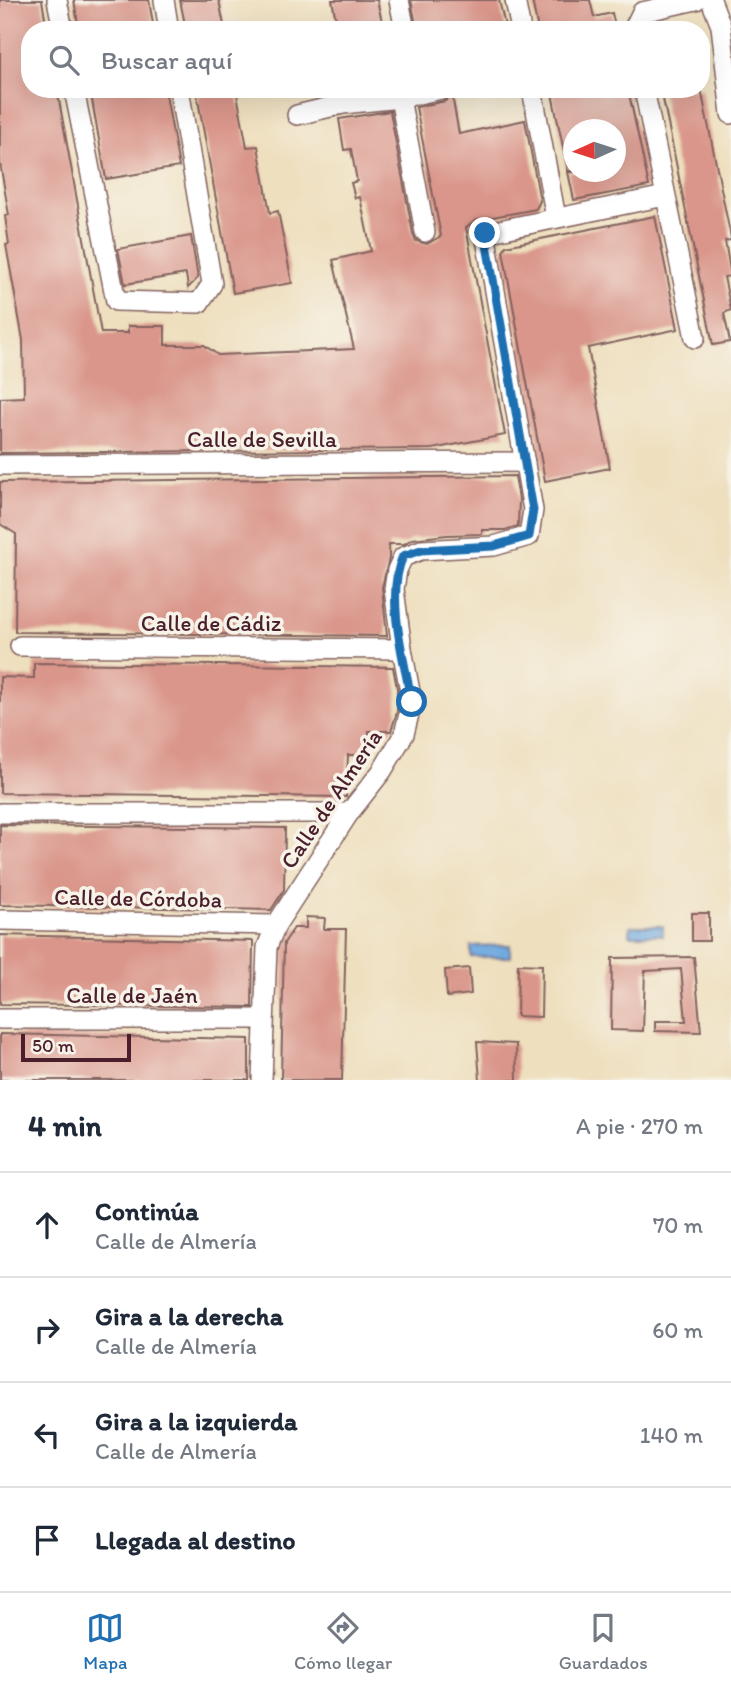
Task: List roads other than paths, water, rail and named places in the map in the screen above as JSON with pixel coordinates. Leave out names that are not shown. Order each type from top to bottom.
[{"type":"street","points":[[57,0],[61,21]]},
{"type":"street","points":[[164,0],[168,21]]},
{"type":"street","points":[[399,0],[403,21]]},
{"type":"street","points":[[515,0],[519,21]]},
{"type":"street","points":[[638,21],[642,12],[696,0]]},
{"type":"street","points":[[712,0],[722,26],[731,114]]},
{"type":"street","points":[[76,98],[116,301],[198,303],[212,284],[181,98]]},
{"type":"street","points":[[297,115],[379,98]]},
{"type":"street","points":[[404,98],[425,232]]},
{"type":"street","points":[[535,98],[556,218],[665,197]]},
{"type":"street","points":[[646,98],[695,338]]},
{"type":"street","name":"Calle de Almería","points":[[262,1080],[267,947],[276,925],[349,813],[382,771],[404,734],[412,702],[394,589],[397,570],[403,556],[421,550],[494,546],[529,536],[533,510],[485,233],[556,218]]},
{"type":"street","name":"Calle de Sevilla","points":[[0,465],[525,462]]},
{"type":"street","name":"Calle de Cádiz","points":[[20,646],[402,649]]},
{"type":"street","points":[[0,813],[349,813]]},
{"type":"street","name":"Calle de Córdoba","points":[[0,920],[276,925]]},
{"type":"street","name":"Calle de Jaén","points":[[0,1019],[263,1019]]},
{"type":"water","points":[[630,926],[663,926],[663,935],[630,935]]},
{"type":"water","points":[[510,945],[510,957],[471,957],[471,946]]}]
